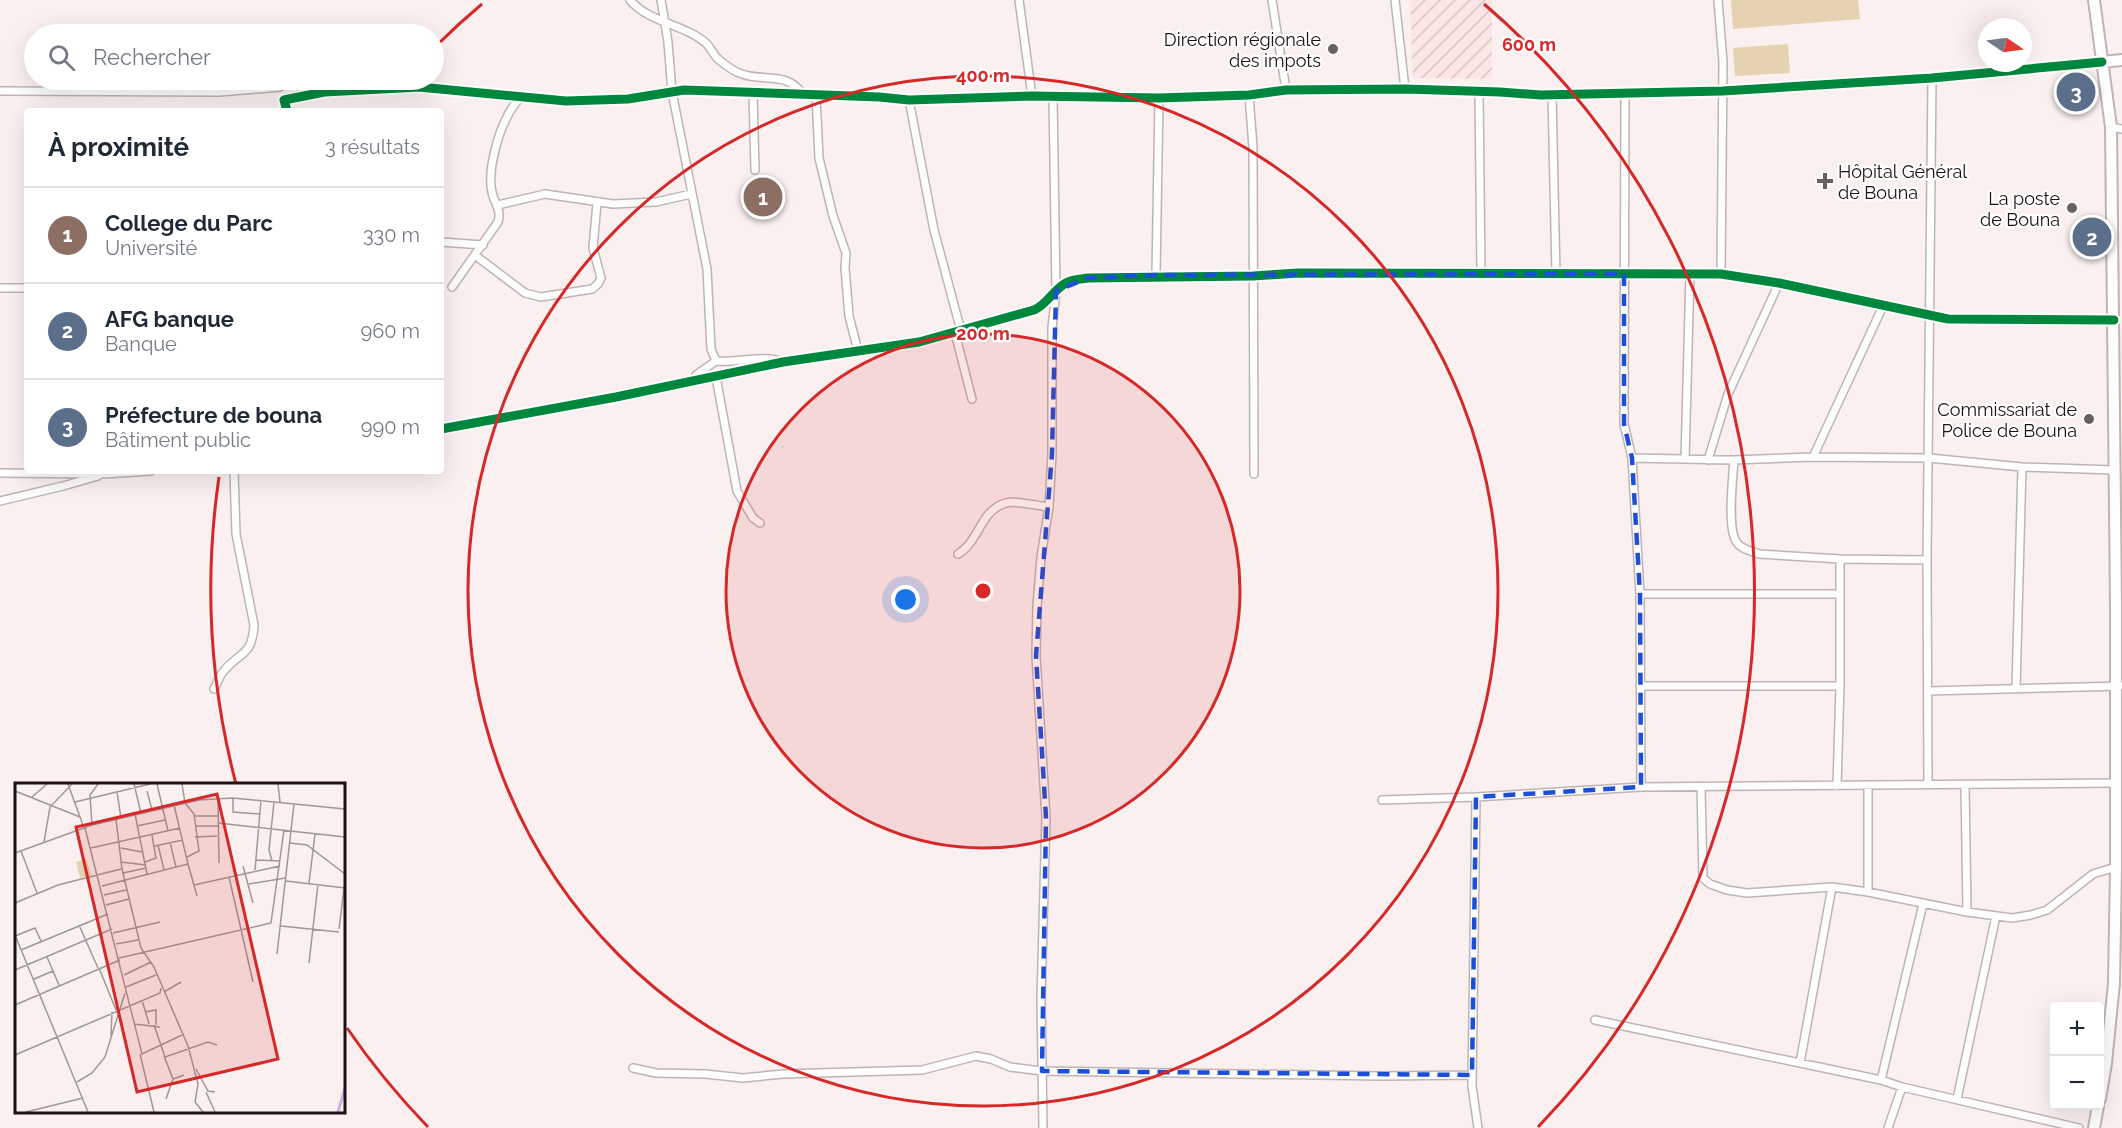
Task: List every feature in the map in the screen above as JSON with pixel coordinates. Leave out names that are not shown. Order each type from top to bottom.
[{"type":"main road","points":[[2094,0],[2102,62],[2116,128],[2114,320],[2118,359],[2114,470],[2119,518],[2119,686],[2115,783],[2118,984],[2104,1075]]},
{"type":"main road","points":[[2102,62],[2122,60]]},
{"type":"main road","points":[[2094,1128],[2097,1110]]},
{"type":"street","points":[[630,0],[635,6],[649,14],[694,36],[707,45],[718,59],[742,74],[782,79],[795,84],[802,93]]},
{"type":"street","points":[[661,0],[672,92],[707,269],[711,350],[716,361]]},
{"type":"street","points":[[1019,0],[1032,96]]},
{"type":"street","points":[[1272,0],[1286,90]]},
{"type":"street","points":[[1395,0],[1405,89]]},
{"type":"street","points":[[1718,0],[1723,62],[1721,274]]},
{"type":"street","points":[[444,89],[577,101],[628,99],[684,90],[802,93],[909,100],[1032,96],[1159,98],[1249,95],[1286,90],[1405,89],[1552,95],[1723,91],[1932,78],[2102,62]]},
{"type":"street","points":[[1928,784],[1927,560],[1932,78]]},
{"type":"street","points":[[0,91],[219,92],[243,90]]},
{"type":"street","points":[[286,108],[284,100],[324,92],[352,90]]},
{"type":"street","points":[[1479,92],[1481,274]]},
{"type":"street","points":[[753,93],[755,170]]},
{"type":"street","points":[[1625,93],[1624,424],[1632,458],[1640,594],[1641,787]]},
{"type":"street","points":[[816,94],[819,158],[833,216],[846,253],[849,316],[858,351]]},
{"type":"street","points":[[1249,95],[1253,147],[1254,474]]},
{"type":"street","points":[[1552,95],[1556,274]]},
{"type":"street","points":[[452,287],[498,222],[500,215],[492,192],[491,177],[497,142],[508,114],[521,96]]},
{"type":"street","points":[[1042,1128],[1041,999],[1046,816],[1036,656],[1037,606],[1041,557],[1049,507],[1052,454],[1052,328],[1056,291],[1053,96]]},
{"type":"street","points":[[1156,276],[1159,98]]},
{"type":"street","points":[[909,100],[934,230],[972,399]]},
{"type":"street","points":[[498,205],[545,194],[613,204],[656,202],[691,195]]},
{"type":"street","points":[[476,256],[525,293],[541,297],[592,289],[601,278],[593,248],[597,202]]},
{"type":"street","points":[[444,242],[483,244]]},
{"type":"street","points":[[444,428],[696,381],[783,362],[919,342],[1042,307],[1056,291],[1068,282],[1088,278],[1253,276],[1298,273],[1721,274],[1779,283],[1948,320],[2114,320]]},
{"type":"street","points":[[1685,459],[1690,274]]},
{"type":"street","points":[[1708,460],[1728,394],[1779,283]]},
{"type":"street","points":[[0,288],[24,288]]},
{"type":"street","points":[[1813,457],[1883,306]]},
{"type":"street","points":[[696,381],[696,375],[701,370],[716,361],[729,363],[765,358],[783,362]]},
{"type":"street","points":[[716,377],[737,491],[753,518],[760,523]]},
{"type":"street","points":[[1632,458],[1708,460],[1813,457],[1929,458],[2022,467],[2114,470]]},
{"type":"street","points":[[1734,460],[1732,523],[1735,541],[1738,545],[1759,554],[1840,559],[1927,560]]},
{"type":"street","points":[[2016,688],[2022,467]]},
{"type":"street","points":[[0,473],[24,473]]},
{"type":"street","points":[[0,501],[104,474]]},
{"type":"street","points":[[214,689],[223,672],[247,651],[253,640],[254,625],[236,534],[234,474]]},
{"type":"street","points":[[958,554],[969,548],[990,511],[1008,502],[1049,507]]},
{"type":"street","points":[[1837,786],[1840,559]]},
{"type":"street","points":[[1640,594],[1840,594]]},
{"type":"street","points":[[1640,686],[1840,686]]},
{"type":"street","points":[[1928,691],[2119,686]]},
{"type":"street","points":[[1382,800],[1641,787],[2115,783]]},
{"type":"street","points":[[1965,785],[1967,912]]},
{"type":"street","points":[[1868,786],[1868,892]]},
{"type":"street","points":[[1701,787],[1703,878],[1710,884],[1727,890],[1747,893],[1832,887],[2012,918],[2047,910],[2093,874],[2116,867]]},
{"type":"street","points":[[1476,797],[1472,1075],[1478,1128]]},
{"type":"street","points":[[1800,1062],[1832,887]]},
{"type":"street","points":[[1881,1080],[1923,904]]},
{"type":"street","points":[[1957,1099],[1996,916]]},
{"type":"street","points":[[1595,1020],[1881,1080],[1902,1087],[2079,1128]]},
{"type":"street","points":[[633,1068],[656,1073],[705,1074],[743,1078],[783,1074],[922,1070],[976,1056],[1010,1067],[1042,1071],[1382,1076],[1472,1075]]},
{"type":"street","points":[[1888,1128],[1902,1087]]},
{"type":"highlighted area","points":[[1624,274],[1624,424],[1632,458],[1640,594],[1641,787],[1476,797],[1472,1075],[1042,1071],[1046,817],[1036,656],[1052,454],[1056,291],[1088,278],[1156,275]]},
{"type":"shaded area","points":[[1410,0],[1492,0],[1492,79],[1413,78]]},
{"type":"shaded area","points":[[1731,0],[1858,0],[1860,19],[1733,29]]},
{"type":"shaded area","points":[[1788,44],[1790,73],[1735,76],[1733,48]]},
{"type":"cycle path","points":[[444,89],[566,101],[628,99],[684,90],[909,100],[1032,96],[1159,98],[1249,95],[1286,90],[1405,89],[1541,95],[1723,91],[1932,78],[2102,62]]},
{"type":"cycle path","points":[[286,108],[284,100],[324,92],[362,90]]},
{"type":"cycle path","points":[[444,428],[616,397],[783,362],[919,342],[1034,310],[1063,285],[1073,280],[1088,278],[1253,276],[1298,273],[1721,274],[1779,283],[1948,319],[2114,320]]},
{"type":"place","name":"Direction régionale des impots","points":[[1333,49]]},
{"type":"place","name":"Préfecture de bouna","points":[[2076,92]]},
{"type":"place","name":"Hôpital Général de Bouna","points":[[1825,181]]},
{"type":"place","name":"College du Parc","points":[[763,197]]},
{"type":"place","name":"La poste de Bouna","points":[[2072,208]]},
{"type":"place","name":"AFG banque","points":[[2092,237]]},
{"type":"place","name":"Commissariat de Police de Bouna","points":[[2089,419]]}]
